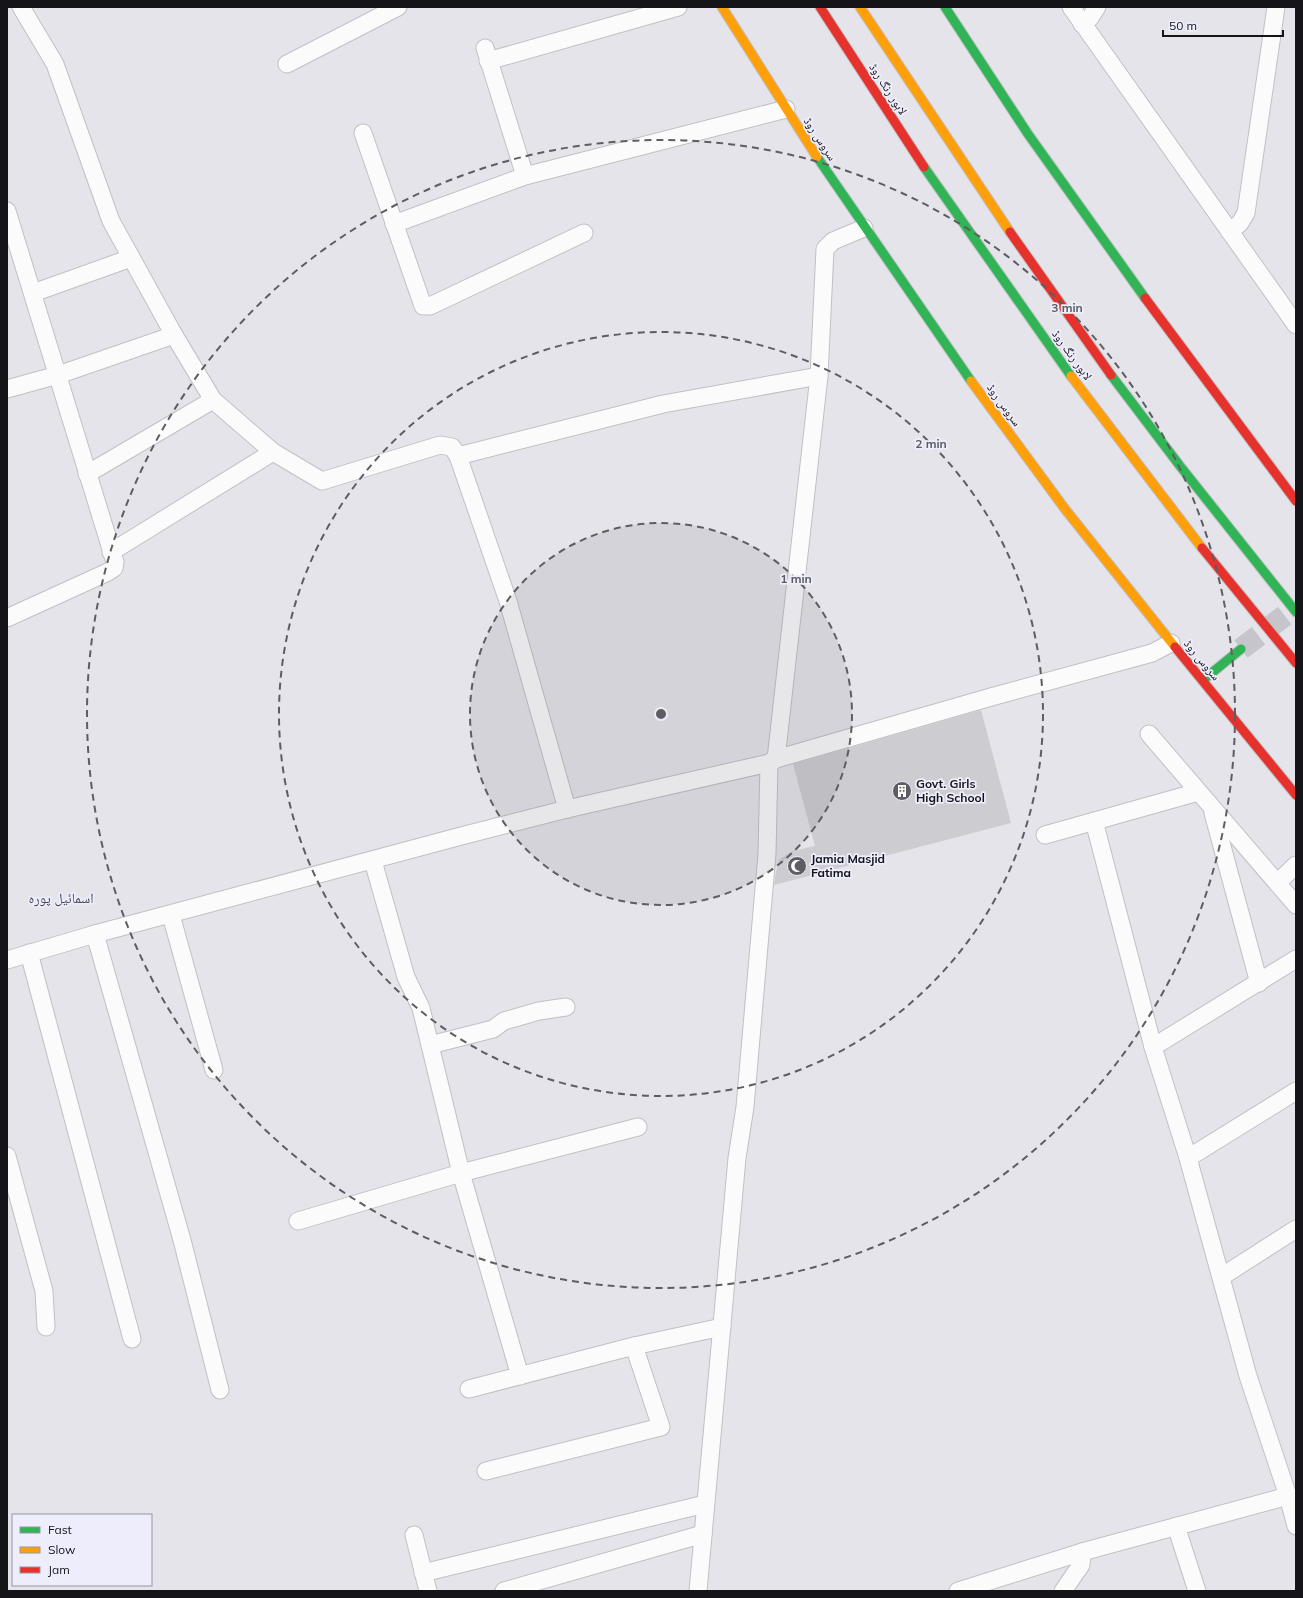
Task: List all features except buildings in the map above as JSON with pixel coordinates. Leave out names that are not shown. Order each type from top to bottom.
[{"type":"main road","name":"سروس روڈ","points":[[722,7],[786,109],[864,228],[962,368],[1064,506],[1171,643],[1296,795]]},
{"type":"main road","name":"لاہور رنگ روڈ","points":[[820,7],[913,151],[1108,427],[1228,583],[1296,663]]},
{"type":"main road","name":"لاہور رنگ روڈ","points":[[860,7],[943,135],[1033,266],[1167,450],[1296,612]]},
{"type":"main road","points":[[945,7],[1012,110],[1055,172],[1160,319],[1296,501]]},
{"type":"main road","points":[[1202,680],[1241,649]]},
{"type":"street","points":[[21,7],[55,64],[111,221],[174,334],[213,400],[273,452],[322,481],[440,445],[452,447],[458,456],[508,601],[566,809]]},
{"type":"street","points":[[287,64],[398,7]]},
{"type":"street","points":[[525,176],[487,54],[678,7]]},
{"type":"street","points":[[1071,7],[1296,325]]},
{"type":"street","points":[[1082,24],[1090,18],[1097,7]]},
{"type":"street","points":[[1230,232],[1240,223],[1246,213],[1276,7]]},
{"type":"street","points":[[394,224],[525,176],[786,109]]},
{"type":"street","points":[[363,133],[423,306],[430,306],[584,233]]},
{"type":"street","points":[[7,211],[115,562],[114,568],[108,572],[7,618]]},
{"type":"street","points":[[698,1591],[737,1158],[745,1107],[768,854],[773,761],[819,376],[825,249],[834,241],[864,228]]},
{"type":"street","points":[[33,293],[131,258]]},
{"type":"street","points":[[7,389],[58,375],[174,334]]},
{"type":"street","points":[[458,456],[663,404],[819,376]]},
{"type":"street","points":[[87,474],[213,400]]},
{"type":"street","points":[[111,552],[273,452]]},
{"type":"street","points":[[7,960],[95,934],[566,809],[773,761],[991,697],[1152,653],[1171,643]]},
{"type":"street","points":[[1149,734],[1296,905]]},
{"type":"street","points":[[1045,835],[1198,792]]},
{"type":"street","points":[[1212,809],[1259,983]]},
{"type":"street","points":[[1094,822],[1153,1047],[1188,1158],[1248,1376],[1288,1496],[1296,1526]]},
{"type":"street","points":[[373,861],[406,977],[421,1008],[461,1173],[520,1376]]},
{"type":"street","points":[[1277,883],[1296,865]]},
{"type":"street","points":[[171,915],[214,1070]]},
{"type":"street","points":[[95,934],[182,1240],[220,1390]]},
{"type":"street","points":[[29,953],[132,1339]]},
{"type":"street","points":[[1153,1047],[1296,959]]},
{"type":"street","points":[[430,1045],[493,1029],[504,1021],[539,1011],[566,1007]]},
{"type":"street","points":[[1188,1158],[1296,1091]]},
{"type":"street","points":[[298,1221],[461,1173],[638,1127]]},
{"type":"street","points":[[7,1156],[44,1291],[46,1327]]},
{"type":"street","points":[[1221,1277],[1296,1229]]},
{"type":"street","points":[[468,1389],[634,1346],[722,1327]]},
{"type":"street","points":[[486,1471],[661,1427],[634,1346]]},
{"type":"street","points":[[958,1591],[1082,1552],[1288,1496]]},
{"type":"street","points":[[423,1573],[705,1504]]},
{"type":"street","points":[[1176,1526],[1197,1591]]},
{"type":"street","points":[[504,1591],[702,1534]]},
{"type":"street","points":[[414,1535],[428,1591]]},
{"type":"street","points":[[1063,1591],[1081,1565],[1082,1552]]},
{"type":"tunnel","points":[[1241,649],[1296,607]]},
{"type":"traffic: fast","points":[[945,7],[1028,134],[1145,298]]},
{"type":"traffic: fast","points":[[817,157],[971,381]]},
{"type":"traffic: fast","points":[[924,167],[1071,376]]},
{"type":"traffic: fast","points":[[1111,375],[1180,466],[1296,612]]},
{"type":"traffic: fast","points":[[1203,680],[1241,649]]},
{"type":"traffic: slow","points":[[722,7],[817,157]]},
{"type":"traffic: slow","points":[[860,7],[1010,232]]},
{"type":"traffic: slow","points":[[1071,376],[1202,548]]},
{"type":"traffic: slow","points":[[971,381],[1065,509],[1175,647]]},
{"type":"traffic: jam","points":[[820,7],[924,167]]},
{"type":"traffic: jam","points":[[1010,232],[1111,375]]},
{"type":"traffic: jam","points":[[1145,298],[1296,501]]},
{"type":"traffic: jam","points":[[1202,548],[1296,663]]},
{"type":"traffic: jam","points":[[1175,647],[1296,795]]},
{"type":"place","name":"Govt. Girls High School","points":[[902,791]]},
{"type":"place","name":"Jamia Masjid Fatima","points":[[797,866]]},
{"type":"district","name":"اسمائیل پورہ","points":[[61,898]]}]
